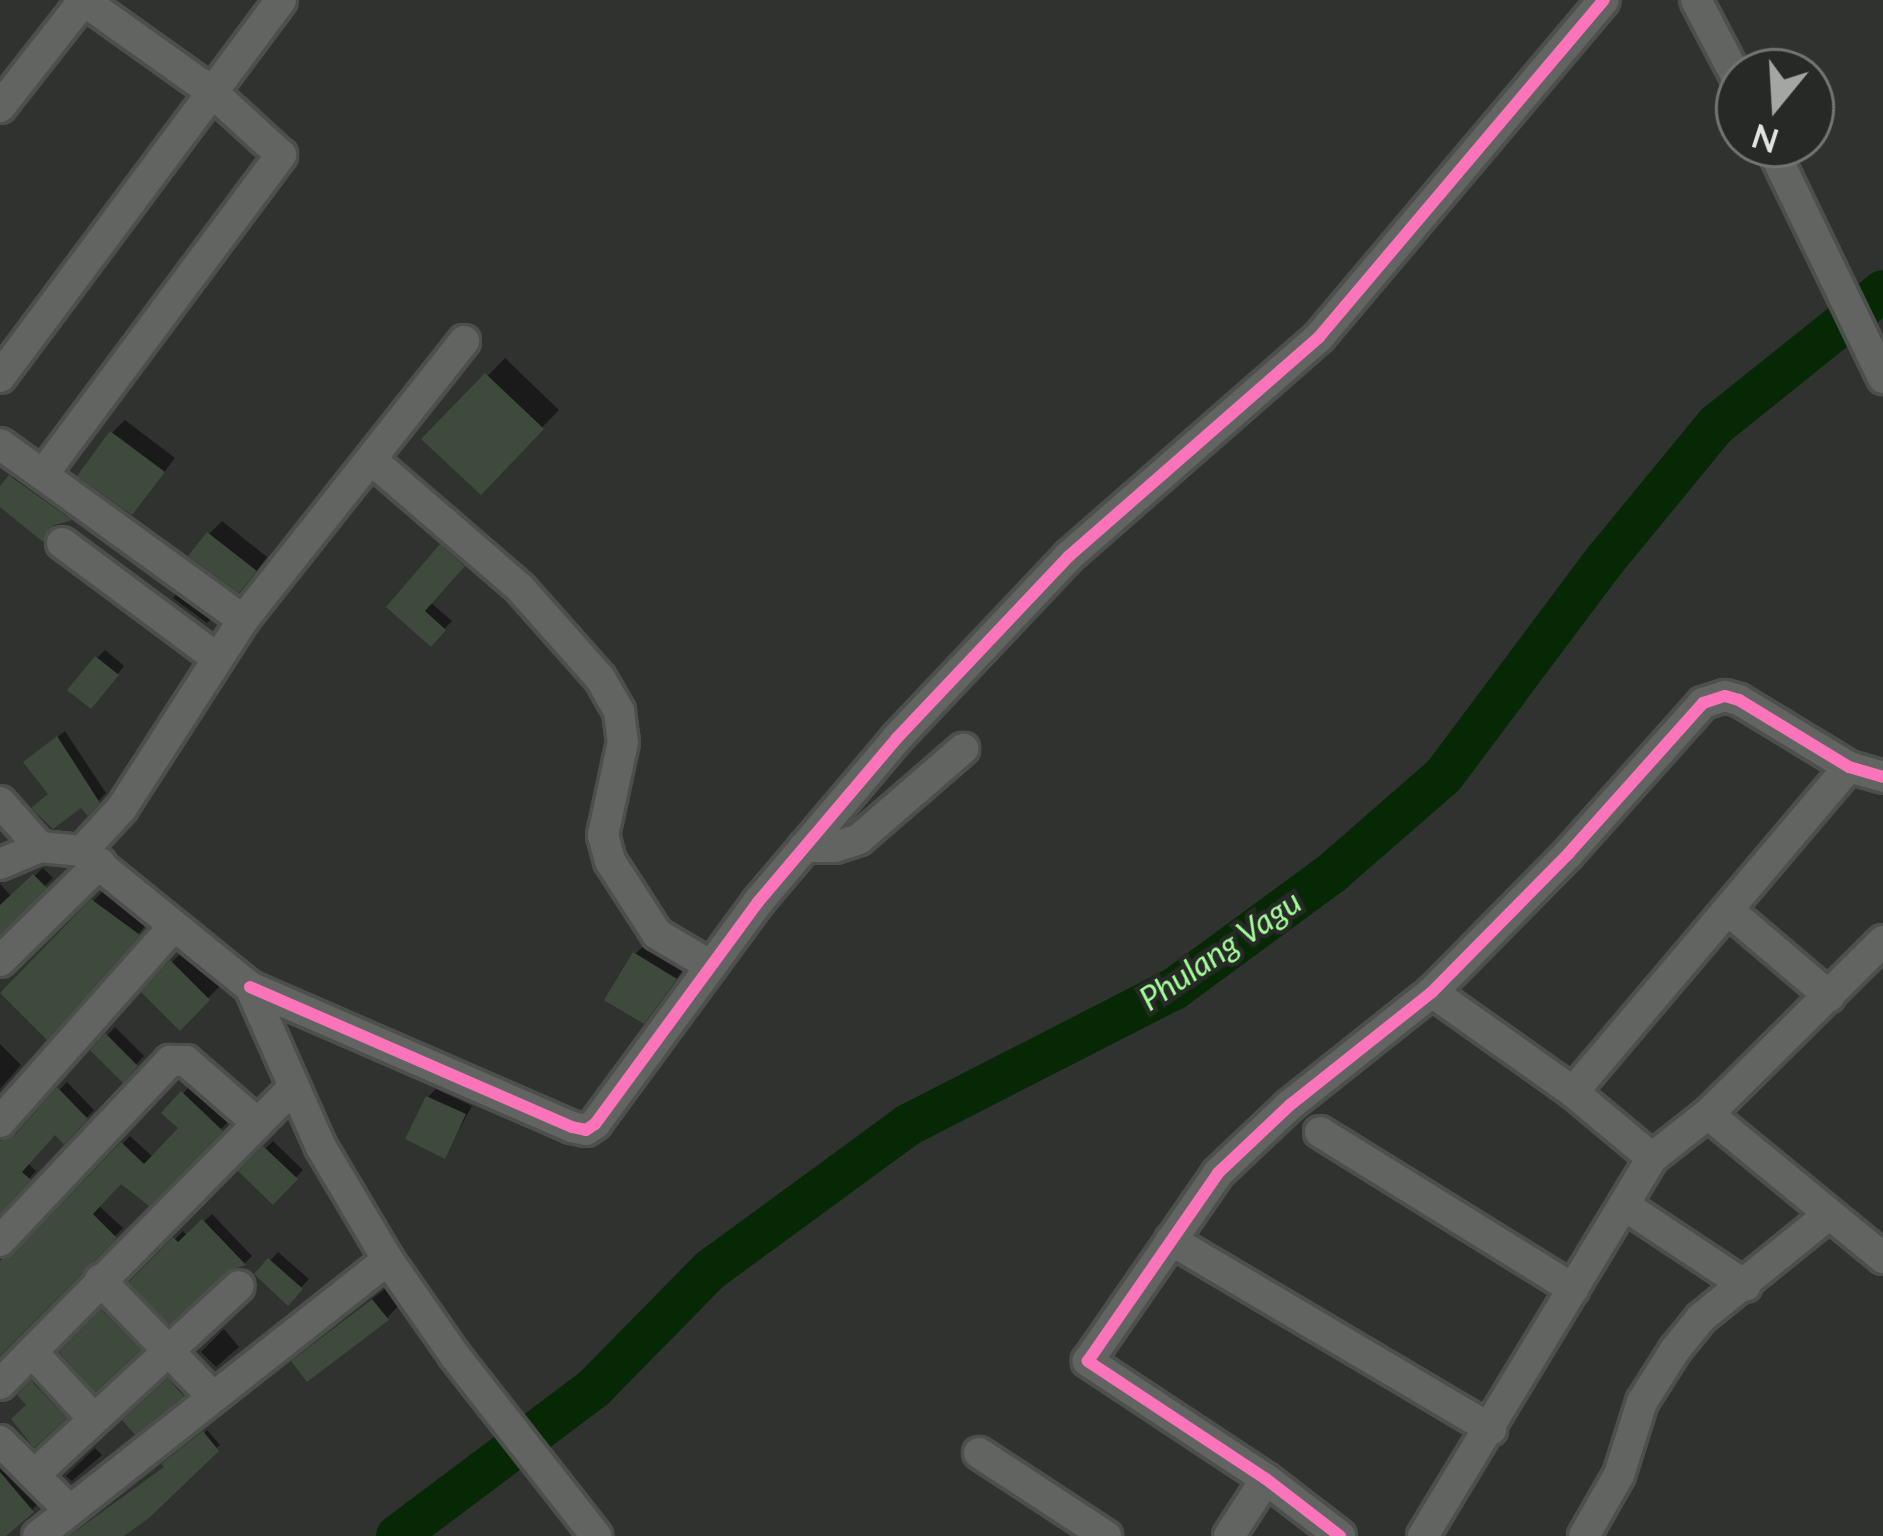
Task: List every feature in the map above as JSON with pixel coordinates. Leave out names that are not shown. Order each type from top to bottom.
[{"type":"street","points":[[0,107],[84,0],[212,92],[281,155],[44,472]]},
{"type":"street","points":[[0,377],[281,0]]},
{"type":"street","points":[[0,864],[40,847],[91,857],[250,987],[586,1130],[804,847],[897,738],[1069,556],[1319,338],[1604,0]]},
{"type":"street","points":[[1696,0],[1721,48]]},
{"type":"street","points":[[1782,168],[1883,378]]},
{"type":"street","points":[[0,961],[91,857],[243,620],[464,341]]},
{"type":"street","points":[[0,444],[243,620]]},
{"type":"street","points":[[373,461],[520,588],[600,678],[619,712],[623,742],[603,835],[610,861],[657,934],[711,966]]},
{"type":"street","points":[[62,543],[218,659]]},
{"type":"street","points":[[1340,1536],[1266,1479],[1088,1361],[1171,1240],[1232,1160],[1290,1106],[1432,992],[1568,854],[1703,703],[1725,696],[1738,700],[1849,767],[1883,777]]},
{"type":"street","points":[[804,847],[835,847],[859,838],[963,749]]},
{"type":"street","points":[[1573,1092],[1849,767]]},
{"type":"street","points":[[0,802],[40,847]]},
{"type":"street","points":[[1727,910],[1829,996]]},
{"type":"street","points":[[0,1122],[173,927]]},
{"type":"street","points":[[1423,1536],[1652,1158],[1708,1114],[1882,945]]},
{"type":"street","points":[[250,987],[293,1088],[388,1260],[491,1403],[596,1536]]},
{"type":"street","points":[[1432,992],[1573,1092],[1652,1158]]},
{"type":"street","points":[[0,1241],[170,1061],[186,1061],[254,1121]]},
{"type":"street","points":[[0,1384],[254,1121],[293,1088]]},
{"type":"street","points":[[1708,1114],[1883,1258]]},
{"type":"street","points":[[1320,1132],[1573,1289]]},
{"type":"street","points":[[1624,1205],[1747,1286]]},
{"type":"street","points":[[1584,1536],[1619,1475],[1642,1402],[1676,1350],[1701,1318],[1747,1286],[1828,1215]]},
{"type":"street","points":[[1171,1240],[1491,1429]]},
{"type":"street","points":[[38,1536],[388,1260]]},
{"type":"street","points":[[100,1280],[211,1395]]},
{"type":"street","points":[[35,1474],[167,1347],[239,1286]]},
{"type":"street","points":[[32,1352],[94,1418]]},
{"type":"street","points":[[0,1442],[68,1509]]},
{"type":"street","points":[[979,1453],[1106,1536]]},
{"type":"street","points":[[1229,1536],[1266,1479]]},
{"type":"building","points":[[485,373],[544,429],[481,495],[421,439]]},
{"type":"building","points":[[110,431],[165,472],[132,515],[77,476]]},
{"type":"building","points":[[9,475],[72,520],[53,526],[43,542],[0,507],[0,486]]},
{"type":"building","points":[[207,532],[257,571],[239,593],[188,556]]},
{"type":"building","points":[[440,544],[465,566],[425,611],[446,630],[431,647],[386,607]]},
{"type":"building","points":[[95,656],[119,675],[91,709],[67,690]]},
{"type":"building","points":[[57,736],[100,803],[88,816],[81,808],[53,829],[31,808],[48,794],[23,762]]},
{"type":"building","points":[[33,874],[47,888],[0,934],[0,905]]},
{"type":"building","points":[[91,899],[140,935],[47,1040],[0,993]]},
{"type":"building","points":[[633,952],[677,979],[644,1024],[604,1000]]},
{"type":"building","points":[[170,960],[210,1000],[180,1031],[141,992]]},
{"type":"building","points":[[105,1033],[138,1066],[123,1083],[90,1050]]},
{"type":"building","points":[[57,1087],[88,1119],[64,1145],[55,1135],[22,1172],[31,1180],[0,1213],[0,1141],[15,1135]]},
{"type":"building","points":[[181,1091],[223,1131],[149,1206],[121,1184],[93,1214],[117,1238],[0,1356],[0,1260],[14,1254],[121,1142],[144,1164],[178,1128],[161,1113]]},
{"type":"building","points":[[426,1096],[466,1114],[445,1159],[405,1139]]},
{"type":"building","points":[[263,1146],[298,1179],[273,1205],[238,1171]]},
{"type":"building","points":[[202,1219],[246,1265],[226,1272],[169,1324],[129,1282],[173,1237],[178,1242]]},
{"type":"building","points":[[268,1258],[303,1289],[288,1306],[254,1274]]},
{"type":"building","points":[[372,1299],[389,1320],[307,1382],[291,1361]]},
{"type":"building","points":[[101,1309],[141,1350],[95,1392],[59,1352]]},
{"type":"building","points":[[168,1378],[184,1396],[135,1435],[122,1420]]},
{"type":"building","points":[[31,1380],[67,1418],[34,1448],[11,1419],[26,1405],[17,1395]]},
{"type":"building","points":[[203,1431],[219,1451],[149,1518],[124,1536],[69,1536],[164,1467],[161,1464]]},
{"type":"building","points":[[0,1472],[34,1512],[6,1536],[0,1536]]},
{"type":"waterway","name":"Phulang Vagu","points":[[397,1536],[594,1388],[710,1270],[908,1125],[1174,989],[1333,872],[1444,775],[1605,560],[1716,425],[1883,291]]},
{"type":"cycle path","points":[[250,987],[572,1127],[586,1130],[595,1124],[758,902],[897,738],[1069,556],[1319,337],[1604,0]]},
{"type":"cycle path","points":[[1340,1536],[1266,1479],[1088,1361],[1218,1173],[1290,1105],[1432,992],[1568,854],[1703,703],[1725,696],[1739,700],[1849,767],[1883,777]]}]
